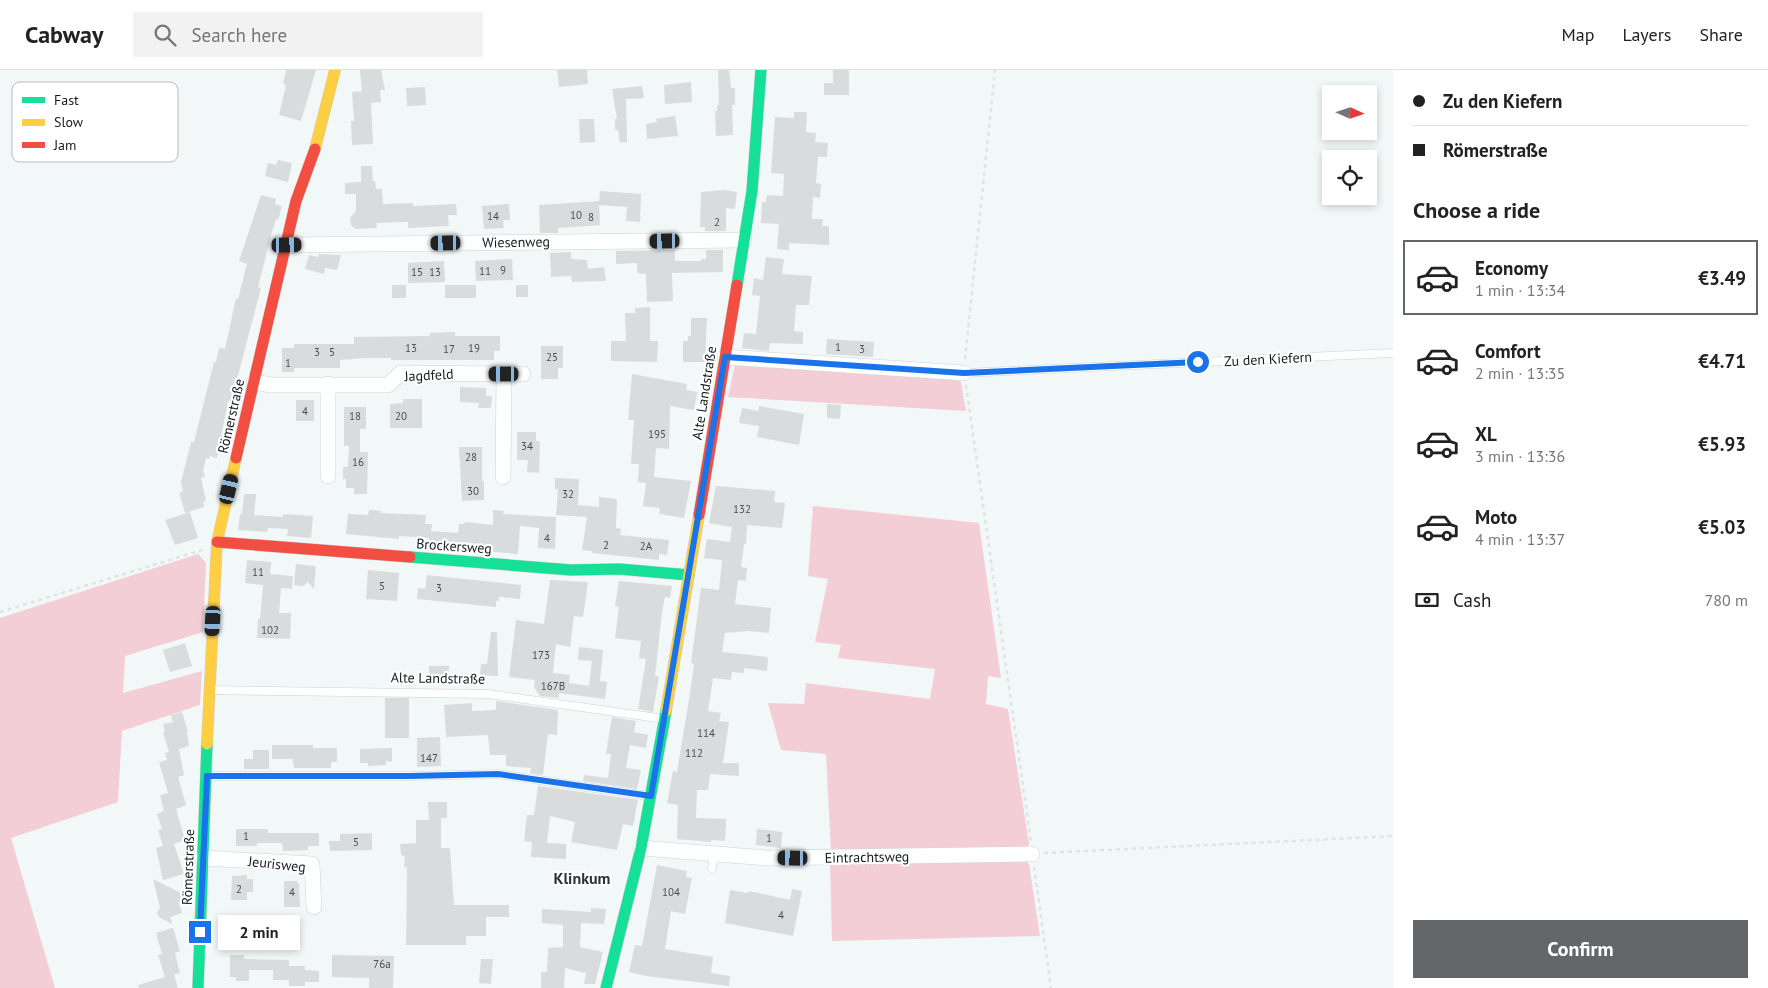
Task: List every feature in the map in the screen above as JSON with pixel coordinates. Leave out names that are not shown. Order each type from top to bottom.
[{"type":"street","name":"Römerstraße","points":[[198,988],[207,776],[208,690],[217,542],[296,201],[314,155],[335,70]]},
{"type":"street","name":"Alte Landstraße","points":[[606,988],[641,848],[665,719],[744,240],[757,142],[761,70]]},
{"type":"street","name":"Wiesenweg","points":[[287,245],[744,240]]},
{"type":"street","name":"Zu den Kiefern","points":[[725,357],[964,373]]},
{"type":"street","name":"Jagdfeld","points":[[254,382],[271,385],[388,384],[401,374],[523,374]]},
{"type":"street","points":[[503,477],[504,374]]},
{"type":"street","points":[[328,384],[328,476]]},
{"type":"street","name":"Brockersweg","points":[[217,542],[571,570],[619,569],[689,575]]},
{"type":"street","name":"Eintrachtsweg","points":[[641,848],[713,861],[766,858],[807,859],[1032,854]]},
{"type":"street","name":"Jeurisweg","points":[[203,858],[312,864],[314,907]]},
{"type":"lane","name":"Zu den Kiefern","points":[[964,373],[1393,353]]},
{"type":"lane","name":"Alte Landstraße","points":[[208,690],[488,694],[665,719]]},
{"type":"lane","points":[[207,776],[498,774],[651,796]]},
{"type":"path","points":[[995,70],[964,373],[1051,988]]},
{"type":"path","points":[[0,612],[202,550],[217,542]]},
{"type":"path","points":[[1032,854],[1393,836]]},
{"type":"shaded area","points":[[735,364],[953,376],[961,382],[966,411],[728,397]]},
{"type":"shaded area","points":[[813,506],[979,523],[1001,678],[988,676],[986,704],[1008,709],[1029,844],[1025,851],[831,852],[826,754],[781,750],[768,703],[804,704],[806,683],[930,699],[935,669],[838,658],[841,645],[815,642],[828,579],[808,576]]},
{"type":"shaded area","points":[[198,554],[206,563],[203,632],[125,656],[123,693],[202,671],[200,705],[122,731],[118,802],[11,838],[55,988],[0,988],[0,618]]},
{"type":"shaded area","points":[[1021,858],[1029,864],[1040,936],[832,941],[830,863]]},
{"type":"building","points":[[286,70],[316,70],[301,121],[279,115],[286,85],[283,84]]},
{"type":"building","points":[[360,70],[381,70],[385,90],[380,90],[381,102],[371,103],[373,144],[352,145],[351,121],[354,121],[352,92],[362,91]]},
{"type":"building","points":[[557,70],[587,70],[588,84],[559,87]]},
{"type":"building","points":[[718,70],[729,70],[731,88],[735,88],[735,105],[732,105],[733,135],[716,136],[715,111],[717,111],[717,105],[719,105]]},
{"type":"building","points":[[833,70],[849,70],[849,95],[824,95],[824,83],[833,83]]},
{"type":"building","points":[[691,82],[692,102],[665,104],[664,85]]},
{"type":"building","points":[[642,86],[644,98],[626,99],[627,142],[620,143],[618,130],[615,130],[615,119],[617,119],[612,89]]},
{"type":"building","points":[[425,87],[426,105],[407,106],[406,88]]},
{"type":"building","points":[[794,112],[807,112],[806,132],[816,133],[815,142],[828,143],[827,157],[818,157],[816,183],[821,184],[820,198],[813,197],[812,219],[823,219],[822,226],[829,226],[829,245],[789,243],[789,250],[777,249],[779,224],[761,223],[762,202],[766,202],[767,195],[783,196],[784,174],[771,173],[775,117],[794,118]]},
{"type":"building","points":[[675,116],[678,136],[647,139],[646,124],[657,122],[656,119]]},
{"type":"building","points":[[579,119],[594,119],[595,142],[580,143]]},
{"type":"building","points":[[278,160],[292,163],[288,182],[265,176],[268,163],[276,165]]},
{"type":"building","points":[[361,166],[372,166],[373,182],[375,181],[376,189],[382,189],[383,204],[413,203],[413,206],[456,204],[457,215],[448,215],[449,226],[408,228],[408,222],[376,223],[377,228],[355,229],[351,225],[350,218],[356,211],[356,194],[345,194],[345,183],[361,182]]},
{"type":"building","points":[[724,190],[737,192],[735,209],[726,208],[726,231],[705,231],[705,227],[700,227],[701,192]]},
{"type":"building","points":[[600,191],[641,194],[640,222],[626,221],[627,207],[599,205],[600,225],[558,228],[558,233],[540,233],[539,205],[599,201],[599,203]]},
{"type":"building","points":[[261,195],[276,199],[275,204],[282,206],[272,232],[258,287],[261,288],[231,402],[228,401],[217,458],[210,456],[209,459],[206,458],[203,471],[205,477],[201,478],[206,501],[203,502],[204,507],[185,513],[179,493],[183,491],[181,482],[191,442],[194,442],[214,362],[216,362],[219,348],[225,349],[236,298],[238,299],[247,264],[239,261]]},
{"type":"building","points":[[509,204],[510,220],[503,220],[504,228],[484,229],[482,206]]},
{"type":"building","points":[[675,250],[675,261],[701,261],[701,259],[706,259],[706,250],[723,250],[723,272],[672,273],[673,301],[647,302],[646,274],[637,273],[637,263],[616,264],[616,251]]},
{"type":"building","points":[[571,252],[571,259],[587,260],[588,269],[604,267],[606,281],[572,282],[571,276],[551,277],[550,253]]},
{"type":"building","points":[[319,254],[341,255],[337,270],[325,268],[324,274],[305,269],[309,255],[318,257]]},
{"type":"building","points":[[766,257],[784,259],[782,274],[812,276],[809,305],[796,305],[794,331],[803,332],[803,344],[770,343],[769,351],[742,348],[744,333],[756,334],[760,296],[752,295],[754,278],[763,280]]},
{"type":"building","points":[[512,259],[513,280],[476,281],[475,261]]},
{"type":"building","points":[[444,261],[445,282],[408,283],[408,263]]},
{"type":"building","points":[[392,285],[406,285],[406,298],[392,298]]},
{"type":"building","points":[[445,285],[476,285],[476,298],[445,298]]},
{"type":"building","points":[[516,285],[528,285],[528,297],[516,297]]},
{"type":"building","points":[[650,307],[650,341],[658,341],[657,362],[611,361],[611,341],[626,341],[625,313],[635,313],[635,308]]},
{"type":"building","points":[[691,318],[707,318],[705,362],[683,362],[683,341],[688,341],[688,336],[691,336]]},
{"type":"building","points":[[455,332],[455,336],[500,336],[500,351],[494,351],[494,360],[391,360],[391,358],[367,358],[340,360],[340,368],[294,368],[294,372],[282,372],[282,348],[294,348],[294,344],[354,344],[354,337],[430,336],[430,333]]},
{"type":"building","points":[[827,339],[874,342],[873,357],[826,354]]},
{"type":"building","points":[[541,346],[563,346],[563,368],[558,368],[558,379],[541,379]]},
{"type":"building","points":[[632,374],[687,384],[686,390],[697,392],[694,410],[670,406],[669,449],[656,448],[654,477],[691,481],[684,518],[659,514],[660,508],[643,506],[646,483],[638,482],[639,464],[631,464],[634,420],[628,420]]},
{"type":"building","points":[[460,387],[486,388],[486,396],[492,396],[491,408],[478,408],[479,403],[460,402]]},
{"type":"building","points":[[403,399],[422,399],[422,428],[390,428],[390,404],[403,403]]},
{"type":"building","points":[[296,400],[314,400],[314,421],[296,421]]},
{"type":"building","points":[[827,404],[841,405],[840,419],[827,418]]},
{"type":"building","points":[[759,406],[804,414],[799,445],[757,437],[759,426],[739,423],[742,408],[758,411]]},
{"type":"building","points":[[344,407],[366,407],[366,429],[360,429],[360,452],[368,452],[367,494],[354,494],[354,488],[346,488],[346,479],[343,479],[343,467],[348,467],[349,446],[344,446]]},
{"type":"building","points":[[517,432],[536,432],[536,441],[540,441],[539,473],[527,472],[528,460],[517,460]]},
{"type":"building","points":[[459,447],[482,447],[484,500],[462,501]]},
{"type":"building","points":[[555,478],[579,479],[578,505],[599,507],[599,497],[617,499],[616,528],[621,529],[620,535],[669,540],[667,555],[659,554],[659,560],[592,553],[592,551],[582,550],[587,517],[556,515],[558,489],[555,489]]},
{"type":"building","points":[[716,486],[775,491],[774,502],[785,503],[782,528],[747,525],[746,544],[744,544],[741,567],[747,568],[746,581],[738,580],[735,604],[771,608],[769,633],[748,631],[725,633],[722,652],[768,657],[767,671],[744,668],[744,673],[732,672],[731,680],[713,678],[708,711],[721,713],[719,721],[729,722],[723,763],[739,763],[739,776],[710,774],[708,790],[697,790],[696,818],[726,819],[725,841],[711,840],[711,842],[677,839],[678,805],[667,803],[673,771],[677,772],[690,693],[694,664],[691,663],[701,588],[719,590],[722,560],[704,558],[707,539],[730,542],[732,527],[709,523]]},
{"type":"building","points":[[244,494],[256,494],[254,515],[283,517],[283,514],[313,516],[311,538],[287,536],[288,529],[268,528],[267,532],[238,530]]},
{"type":"building","points":[[369,510],[381,511],[381,513],[426,515],[425,524],[432,524],[431,531],[458,533],[459,524],[464,524],[465,522],[493,525],[493,510],[504,511],[503,514],[556,517],[555,549],[538,548],[539,528],[520,526],[518,554],[430,547],[429,538],[399,536],[399,539],[346,534],[348,514],[368,515]]},
{"type":"building","points":[[190,512],[198,538],[175,545],[165,520]]},
{"type":"building","points":[[247,560],[271,562],[270,574],[293,576],[292,589],[281,588],[279,613],[291,613],[290,639],[257,638],[263,585],[245,583]]},
{"type":"building","points":[[296,564],[316,566],[314,589],[308,582],[303,586],[294,585]]},
{"type":"building","points":[[368,570],[399,573],[397,601],[366,599]]},
{"type":"building","points":[[427,575],[521,585],[520,599],[499,597],[499,601],[496,601],[496,607],[417,599],[418,588],[425,589]]},
{"type":"building","points":[[550,580],[588,582],[583,617],[574,616],[570,647],[556,644],[553,673],[570,675],[569,683],[589,686],[592,661],[578,660],[579,647],[603,650],[600,681],[607,682],[605,699],[559,693],[559,698],[540,696],[534,687],[535,680],[509,677],[516,620],[544,624]]},
{"type":"building","points":[[619,581],[672,586],[670,598],[665,597],[662,612],[655,676],[659,676],[653,712],[638,709],[646,659],[639,658],[641,641],[615,638],[619,607],[615,606]]},
{"type":"building","points":[[491,632],[497,632],[498,676],[480,675],[481,664],[487,664]]},
{"type":"building","points":[[185,643],[192,666],[170,672],[163,650]]},
{"type":"building","points":[[429,666],[449,666],[448,684],[429,683]]},
{"type":"building","points":[[385,698],[409,698],[409,738],[385,738]]},
{"type":"building","points":[[496,701],[558,710],[557,735],[548,734],[543,775],[530,773],[531,768],[506,766],[506,755],[490,755],[488,735],[446,737],[444,705],[472,703],[472,711],[496,710]]},
{"type":"building","points":[[182,712],[188,732],[189,746],[179,749],[184,775],[178,777],[186,805],[176,809],[185,840],[174,844],[184,874],[163,880],[156,848],[163,846],[158,830],[162,829],[157,814],[164,811],[160,795],[168,793],[159,762],[167,760],[165,753],[169,752],[163,732],[165,731],[163,724],[173,722],[171,715]]},
{"type":"building","points":[[612,717],[636,721],[634,732],[648,735],[646,748],[630,745],[626,768],[641,770],[637,789],[583,781],[584,775],[608,778],[611,754],[606,754]]},
{"type":"building","points":[[440,737],[441,766],[417,767],[417,738]]},
{"type":"building","points":[[272,745],[313,745],[313,748],[337,748],[337,762],[331,762],[331,768],[294,768],[293,759],[272,759]]},
{"type":"building","points":[[392,748],[392,762],[386,761],[386,765],[368,766],[368,763],[360,763],[360,749]]},
{"type":"building","points":[[253,750],[269,750],[269,769],[244,769],[244,759],[253,759]]},
{"type":"building","points":[[538,786],[638,800],[633,826],[623,824],[617,850],[571,842],[575,822],[550,816],[547,843],[566,844],[566,859],[531,857],[532,842],[524,841],[527,815],[534,815]]},
{"type":"building","points":[[428,802],[447,802],[447,818],[441,818],[441,848],[450,848],[454,905],[509,905],[509,917],[486,917],[486,936],[466,936],[466,945],[406,945],[407,867],[404,867],[405,857],[401,855],[400,844],[416,843],[416,820],[429,820]]},
{"type":"building","points":[[236,829],[268,829],[268,833],[319,833],[319,846],[308,846],[308,850],[283,851],[282,843],[257,843],[257,846],[236,846]]},
{"type":"building","points":[[757,829],[782,832],[781,848],[756,845]]},
{"type":"building","points":[[372,833],[372,850],[330,851],[329,841],[340,841],[340,834]]},
{"type":"building","points":[[657,865],[687,871],[686,877],[692,878],[685,914],[671,911],[665,949],[713,957],[711,973],[730,976],[729,986],[646,976],[629,972],[635,945],[642,946]]},
{"type":"building","points":[[247,875],[247,879],[253,879],[253,892],[247,892],[247,900],[231,900],[232,876]]},
{"type":"building","points":[[153,879],[181,893],[182,897],[179,903],[182,913],[170,917],[172,924],[159,917],[157,913],[160,908]]},
{"type":"building","points":[[284,881],[297,881],[299,884],[300,907],[284,907]]},
{"type":"building","points":[[792,889],[802,891],[793,936],[725,923],[730,890],[748,893],[749,891],[790,900]]},
{"type":"building","points":[[591,908],[606,909],[604,924],[581,923],[580,947],[603,952],[595,984],[584,984],[586,973],[565,968],[564,988],[541,988],[541,972],[547,972],[548,948],[563,947],[563,925],[542,923],[542,909],[591,912]]},
{"type":"building","points":[[173,928],[180,951],[175,953],[180,973],[174,975],[178,988],[139,988],[138,985],[165,977],[158,955],[162,954],[156,933]]},
{"type":"building","points":[[230,955],[244,955],[244,959],[289,960],[289,966],[305,966],[305,970],[319,971],[319,982],[305,982],[305,986],[289,986],[289,980],[273,980],[273,970],[249,970],[249,981],[236,981],[236,977],[230,977]]},
{"type":"building","points":[[332,955],[394,956],[393,988],[369,988],[369,978],[332,977]]},
{"type":"building","points":[[481,959],[493,959],[491,984],[479,983]]},
{"type":"traffic: fast","points":[[737,285],[752,191],[761,70]]},
{"type":"traffic: fast","points":[[410,557],[571,570],[619,569],[689,575]]},
{"type":"traffic: fast","points":[[606,988],[641,848],[666,711]]},
{"type":"traffic: fast","points":[[198,988],[207,744]]},
{"type":"traffic: slow","points":[[315,149],[335,70]]},
{"type":"traffic: slow","points":[[207,744],[217,542],[236,458]]},
{"type":"traffic: slow","points":[[666,711],[699,515]]},
{"type":"traffic: jam","points":[[236,458],[296,201],[315,149]]},
{"type":"traffic: jam","points":[[699,515],[737,285]]},
{"type":"traffic: jam","points":[[217,542],[410,557]]},
{"type":"district","name":"Klinkum","points":[[582,878]]},
{"type":"route","points":[[200,932],[207,776],[498,774],[651,796],[725,357],[964,373],[1198,362]]}]
